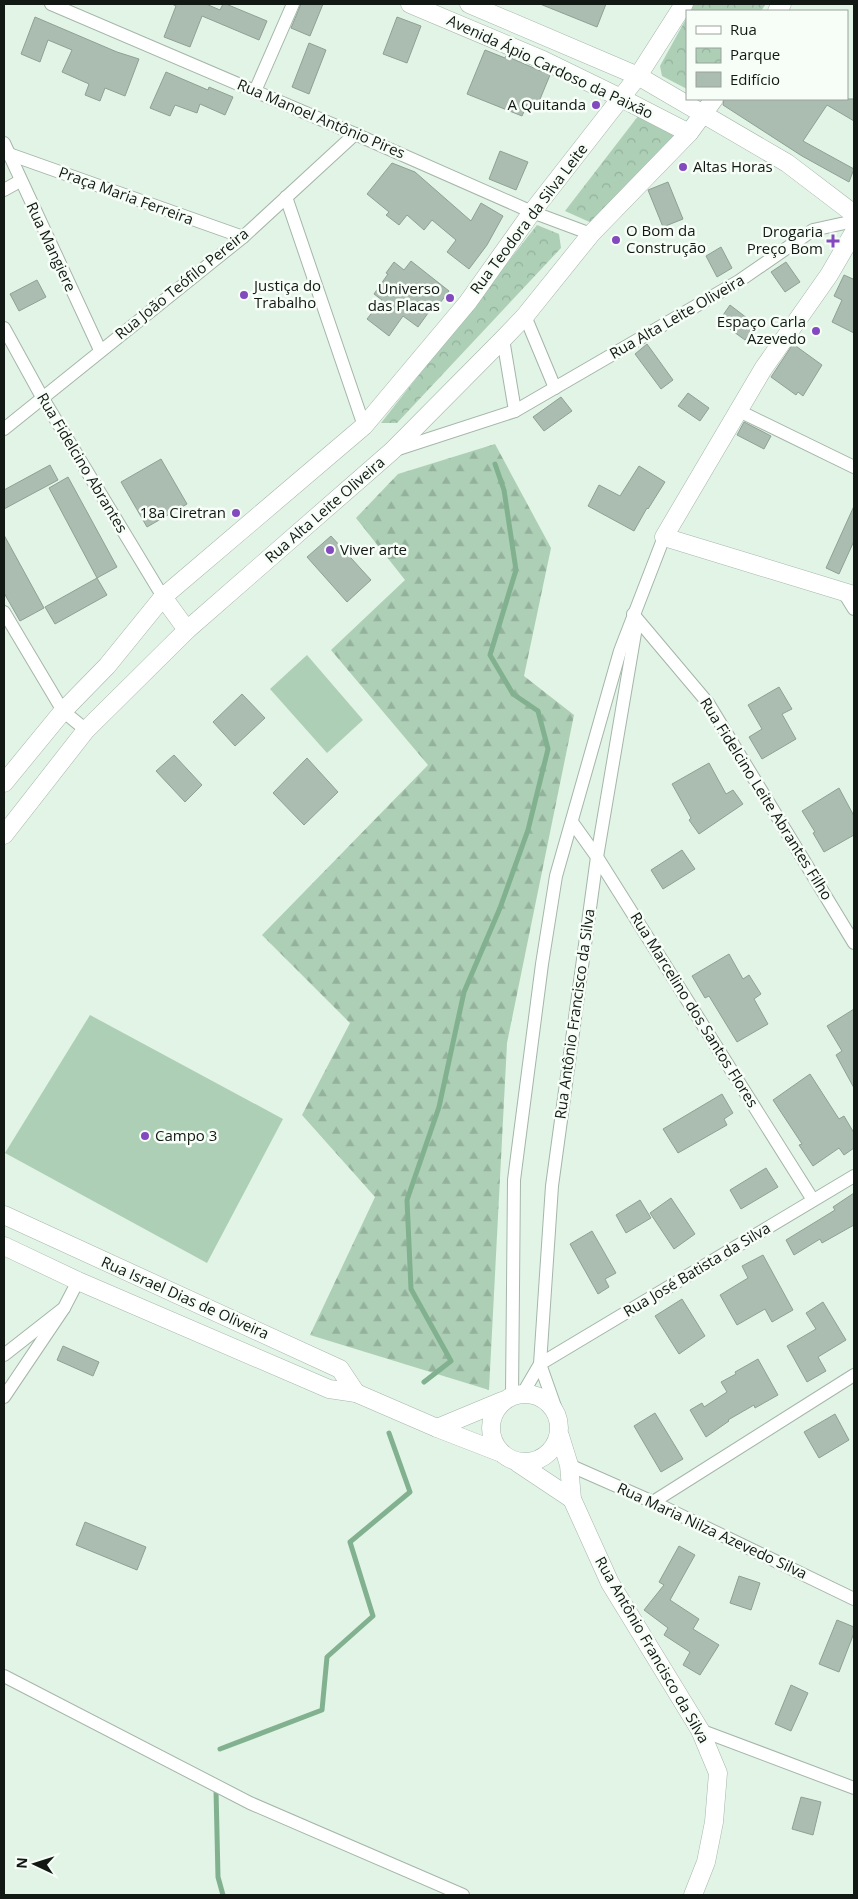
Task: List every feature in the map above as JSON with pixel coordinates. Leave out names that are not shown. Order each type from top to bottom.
[{"type":"main road","name":"Avenida Ápio Cardoso da Paixão","points":[[410,4],[543,60],[689,133]]},
{"type":"main road","name":"Avenida Ápio Cardoso da Paixão","points":[[469,4],[638,76],[787,163],[854,214]]},
{"type":"main road","name":"Rua Teodora da Silva Leite","points":[[364,426],[468,302],[532,212],[638,76],[684,4]]},
{"type":"main road","points":[[392,451],[525,316],[591,234],[689,133],[713,100]]},
{"type":"main road","name":"Rua Antônio Francisco da Silva","points":[[664,537],[763,370],[829,275],[854,232]]},
{"type":"main road","points":[[4,783],[62,711],[107,666],[163,597],[364,426]]},
{"type":"main road","name":"Rua Alta Leite Oliveira","points":[[4,836],[86,730],[187,630],[392,451]]},
{"type":"main road","points":[[664,537],[849,594]]},
{"type":"main road","points":[[163,597],[187,630]]},
{"type":"main road","name":"Rua Israel Dias de Oliveira","points":[[4,1215],[340,1369],[356,1393]]},
{"type":"main road","name":"Rua Israel Dias de Oliveira","points":[[4,1246],[78,1281],[329,1389],[356,1393],[499,1452]]},
{"type":"main road","points":[[78,1281],[91,1255]]},
{"type":"main road","points":[[512,1397],[495,1410],[490,1432],[499,1452],[572,1499]]},
{"type":"main road","points":[[437,1428],[512,1397],[544,1398],[558,1415],[560,1436],[549,1455],[529,1464],[518,1463]]},
{"type":"main road","name":"Rua Antônio Francisco da Silva","points":[[560,1436],[569,1465],[572,1499],[610,1583],[700,1730],[718,1773],[714,1822],[706,1862],[693,1895]]},
{"type":"street","name":"Rua Manoel Antônio Pires","points":[[51,4],[532,212],[591,234]]},
{"type":"street","points":[[255,91],[293,4]]},
{"type":"street","name":"Rua João Teófilo Pereira","points":[[4,429],[243,237],[355,134]]},
{"type":"street","name":"Rua Mangiere","points":[[6,148],[100,350]]},
{"type":"street","name":"Praça Maria Ferreira","points":[[6,148],[243,237]]},
{"type":"street","points":[[4,190],[20,181]]},
{"type":"street","points":[[286,197],[364,426]]},
{"type":"street","name":"Rua Alta Leite Oliveira","points":[[392,451],[514,411],[739,282],[813,230],[854,221]]},
{"type":"street","points":[[525,316],[555,388]]},
{"type":"street","name":"Rua Fidelcino Abrantes","points":[[4,328],[42,397],[163,597]]},
{"type":"street","points":[[503,339],[514,411]]},
{"type":"street","points":[[739,410],[854,467]]},
{"type":"street","name":"Rua Antônio Francisco da Silva","points":[[512,1397],[514,1180],[556,876],[620,652],[664,537]]},
{"type":"street","points":[[849,594],[854,610]]},
{"type":"street","points":[[4,612],[62,711],[86,730]]},
{"type":"street","name":"Rua Antônio Francisco da Silva","points":[[558,1415],[540,1364],[552,1186],[597,856],[635,633],[633,614]]},
{"type":"street","name":"Rua Fidelcino Leite Abrantes Filho","points":[[633,614],[708,703],[854,943]]},
{"type":"street","name":"Rua Marcelino dos Santos Flores","points":[[572,822],[597,856],[814,1200]]},
{"type":"street","name":"Rua José Batista da Silva","points":[[540,1364],[854,1176]]},
{"type":"street","points":[[4,1397],[64,1308],[78,1281]]},
{"type":"street","points":[[4,1355],[64,1308]]},
{"type":"street","points":[[512,1397],[540,1364]]},
{"type":"street","points":[[653,1502],[854,1375]]},
{"type":"street","name":"Rua Maria Nilza Azevedo Silva","points":[[569,1465],[653,1502],[854,1598]]},
{"type":"street","points":[[4,1676],[250,1803],[463,1895]]},
{"type":"street","points":[[700,1730],[854,1788]]},
{"type":"green space","points":[[694,4],[766,4],[762,10],[691,10]]},
{"type":"green space","points":[[686,19],[686,88],[662,76],[660,66]]},
{"type":"green space","points":[[642,111],[685,133],[594,224],[565,211]]},
{"type":"green space","points":[[537,225],[559,234],[561,248],[397,423],[381,423]]},
{"type":"green space","points":[[495,444],[551,548],[524,676],[574,715],[507,1043],[489,1390],[310,1335],[375,1197],[302,1115],[350,1023],[262,935],[428,765],[331,650],[405,580],[356,518],[398,474]]},
{"type":"green space","points":[[307,655],[363,720],[327,753],[270,689]]},
{"type":"green space","name":"Campo 3","points":[[90,1015],[283,1119],[207,1263],[5,1153]]},
{"type":"building","points":[[172,4],[206,4],[220,10],[223,4],[226,4],[267,21],[259,40],[202,16],[190,47],[164,37],[176,6]]},
{"type":"building","points":[[301,4],[323,4],[310,36],[291,28]]},
{"type":"building","points":[[540,4],[606,4],[597,27]]},
{"type":"building","points":[[35,17],[117,52],[139,59],[125,96],[105,88],[100,101],[85,95],[89,84],[62,72],[72,50],[48,40],[40,62],[21,54]]},
{"type":"building","points":[[397,17],[421,26],[407,63],[383,54]]},
{"type":"building","points":[[309,43],[326,50],[309,94],[292,87]]},
{"type":"building","points":[[485,50],[505,58],[506,56],[550,75],[538,104],[529,100],[522,116],[467,94]]},
{"type":"building","points":[[166,72],[208,90],[209,87],[233,97],[225,115],[200,104],[197,113],[175,105],[170,116],[150,108]]},
{"type":"building","points":[[854,99],[854,121],[827,105],[803,141],[854,169],[849,182],[802,156],[723,105],[724,100]]},
{"type":"building","points":[[500,151],[528,162],[516,190],[489,179]]},
{"type":"building","points":[[392,163],[415,172],[471,221],[481,203],[503,216],[487,245],[469,269],[447,252],[456,240],[432,220],[424,230],[407,215],[399,225],[386,215],[389,212],[367,194]]},
{"type":"building","points":[[668,182],[683,219],[663,227],[648,190]]},
{"type":"building","points":[[721,247],[732,268],[717,277],[706,256]]},
{"type":"building","points":[[411,261],[449,291],[434,311],[431,309],[418,327],[403,316],[389,336],[367,319],[382,300],[374,294],[394,262],[404,270]]},
{"type":"building","points":[[786,262],[800,282],[785,292],[771,272]]},
{"type":"building","points":[[844,275],[853,279],[854,276],[854,333],[832,322],[842,300],[834,296]]},
{"type":"building","points":[[37,280],[46,297],[19,311],[10,294]]},
{"type":"building","points":[[730,305],[756,325],[745,340],[719,321]]},
{"type":"building","points":[[647,344],[673,380],[661,389],[635,354]]},
{"type":"building","points":[[793,344],[822,365],[803,396],[798,392],[796,395],[771,377]]},
{"type":"building","points":[[688,393],[709,408],[700,421],[678,406]]},
{"type":"building","points":[[561,397],[572,411],[544,431],[533,417]]},
{"type":"building","points":[[744,422],[771,436],[764,449],[737,435]]},
{"type":"building","points":[[161,459],[187,504],[147,527],[121,482]]},
{"type":"building","points":[[50,465],[58,480],[4,509],[4,490]]},
{"type":"building","points":[[639,466],[665,482],[634,531],[588,506],[599,485],[620,496]]},
{"type":"building","points":[[68,477],[117,567],[97,578],[49,488]]},
{"type":"building","points":[[854,506],[854,541],[839,574],[826,568]]},
{"type":"building","points":[[4,535],[44,608],[20,621],[4,593]]},
{"type":"building","points":[[331,536],[371,580],[347,602],[307,557]]},
{"type":"building","points":[[97,578],[107,595],[55,624],[45,607]]},
{"type":"building","points":[[779,687],[792,709],[782,714],[796,739],[762,759],[749,737],[762,729],[748,705]]},
{"type":"building","points":[[242,694],[265,718],[235,746],[213,722]]},
{"type":"building","points":[[174,755],[202,785],[185,802],[156,771]]},
{"type":"building","points":[[307,758],[338,792],[304,825],[273,793]]},
{"type":"building","points":[[709,763],[726,794],[733,790],[743,804],[699,834],[689,820],[691,818],[672,784]]},
{"type":"building","points":[[839,788],[854,816],[854,835],[824,852],[813,833],[815,832],[802,811]]},
{"type":"building","points":[[682,850],[695,869],[663,889],[651,870]]},
{"type":"building","points":[[729,954],[743,979],[749,975],[761,994],[754,999],[768,1024],[737,1042],[709,996],[705,998],[692,976]]},
{"type":"building","points":[[854,1009],[854,1088],[836,1055],[842,1051],[827,1026]]},
{"type":"building","points":[[810,1074],[839,1119],[844,1116],[854,1133],[854,1148],[844,1155],[839,1148],[813,1166],[799,1145],[802,1144],[773,1100]]},
{"type":"building","points":[[722,1094],[733,1113],[724,1119],[727,1125],[678,1153],[663,1129]]},
{"type":"building","points":[[766,1168],[778,1187],[741,1209],[730,1190]]},
{"type":"building","points":[[854,1193],[854,1225],[822,1243],[820,1239],[794,1255],[786,1240],[835,1210],[833,1207]]},
{"type":"building","points":[[671,1198],[695,1234],[674,1249],[650,1213]]},
{"type":"building","points":[[640,1200],[651,1218],[626,1233],[616,1215]]},
{"type":"building","points":[[592,1231],[616,1273],[605,1279],[609,1287],[598,1294],[570,1244]]},
{"type":"building","points":[[763,1255],[793,1310],[772,1322],[765,1309],[737,1325],[720,1295],[748,1278],[742,1266]]},
{"type":"building","points":[[682,1299],[705,1336],[679,1354],[655,1316]]},
{"type":"building","points":[[823,1302],[846,1340],[818,1357],[826,1371],[807,1382],[787,1346],[816,1329],[806,1313]]},
{"type":"building","points":[[63,1346],[99,1362],[93,1376],[57,1360]]},
{"type":"building","points":[[758,1359],[778,1395],[755,1408],[754,1405],[728,1420],[706,1437],[690,1410],[702,1403],[704,1407],[727,1392],[721,1382]]},
{"type":"building","points":[[655,1413],[683,1459],[661,1472],[634,1426]]},
{"type":"building","points":[[835,1414],[849,1440],[819,1458],[804,1432]]},
{"type":"building","points":[[85,1522],[146,1547],[137,1570],[76,1545]]},
{"type":"building","points":[[679,1546],[695,1555],[670,1600],[699,1619],[693,1629],[719,1645],[700,1675],[683,1665],[690,1652],[664,1635],[668,1628],[644,1610],[664,1585],[659,1582]]},
{"type":"building","points":[[739,1576],[760,1583],[751,1610],[730,1603]]},
{"type":"building","points":[[837,1620],[854,1627],[854,1633],[839,1672],[819,1664]]},
{"type":"building","points":[[791,1685],[808,1693],[791,1731],[775,1724]]},
{"type":"building","points":[[801,1797],[821,1802],[813,1835],[792,1829]]},
{"type":"waterway","points":[[424,1382],[451,1361],[411,1289],[407,1200],[439,1107],[464,992],[500,908],[528,830],[548,749],[538,711],[513,694],[490,655],[516,570],[504,490],[495,464]]},
{"type":"waterway","points":[[220,1749],[322,1710],[327,1657],[373,1616],[350,1542],[410,1492],[389,1433]]},
{"type":"waterway","points":[[216,1790],[218,1877],[223,1895]]},
{"type":"place","name":"A Quitanda","points":[[596,105]]},
{"type":"place","name":"Altas Horas","points":[[683,167]]},
{"type":"place","name":"O Bom da Construção","points":[[616,240]]},
{"type":"place","name":"Drogaria Preço Bom","points":[[833,241]]},
{"type":"place","name":"Justiça do Trabalho","points":[[244,295]]},
{"type":"place","name":"Universo das Placas","points":[[450,298]]},
{"type":"place","name":"Espaço Carla Azevedo","points":[[816,331]]},
{"type":"place","name":"18a Ciretran","points":[[236,513]]},
{"type":"place","name":"Viver arte","points":[[330,550]]},
{"type":"place","name":"Campo 3","points":[[145,1136]]}]
